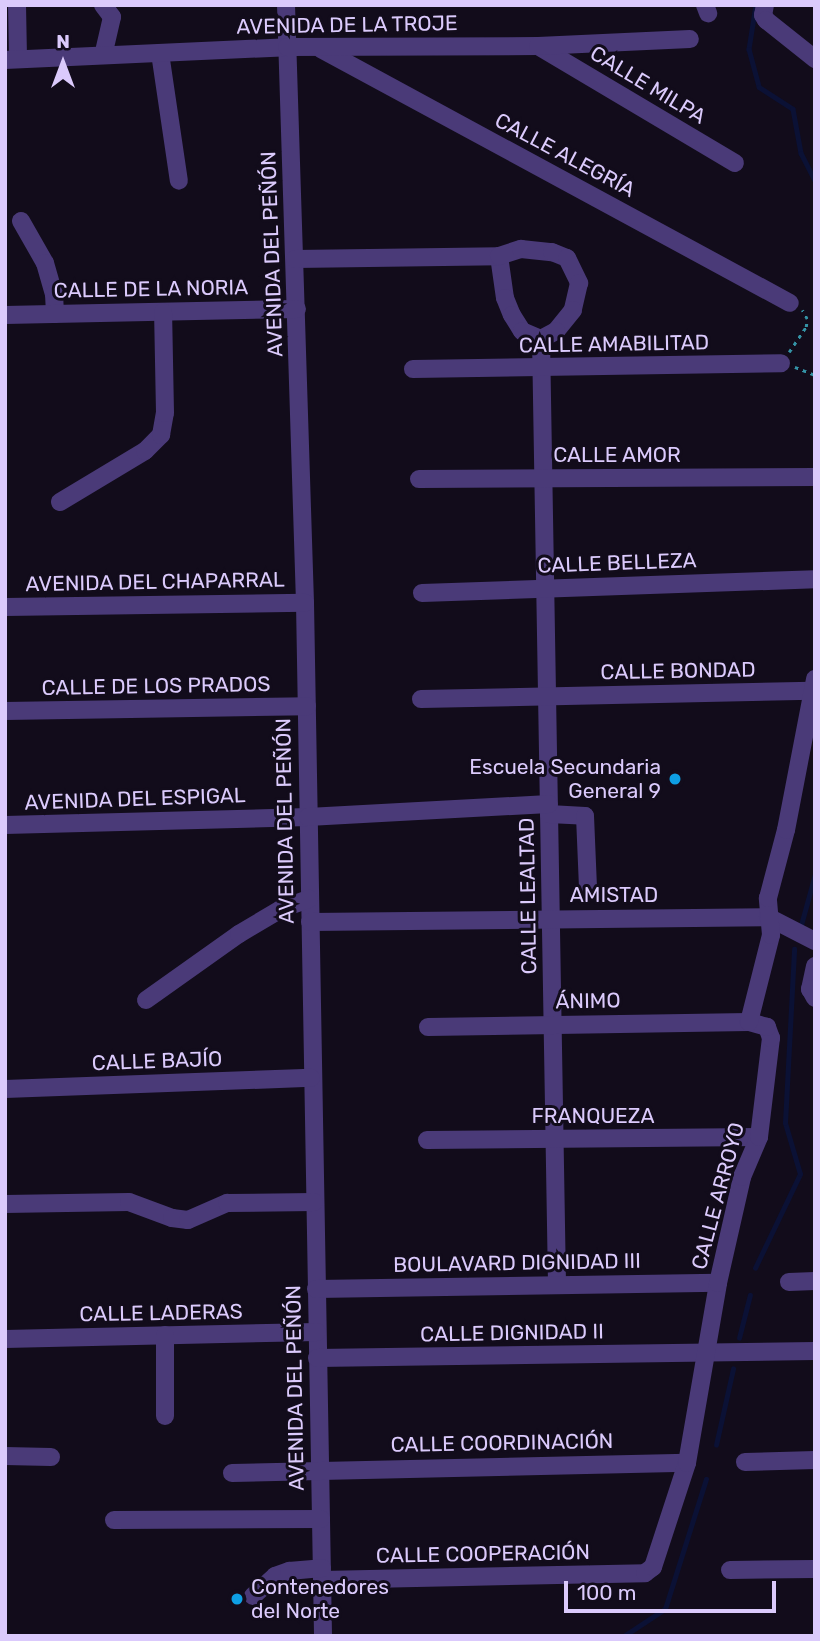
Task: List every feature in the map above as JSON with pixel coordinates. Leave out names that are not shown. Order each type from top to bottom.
[{"type":"street","points":[[12,60],[17,5]]},
{"type":"street","points":[[103,5],[112,17],[103,55]]},
{"type":"street","name":"AVENIDA DEL PEÑÓN","points":[[286,5],[305,603],[311,1078],[323,1636]]},
{"type":"street","points":[[764,10],[815,59]]},
{"type":"street","name":"AVENIDA DE LA TROJE","points":[[12,60],[287,47],[538,46],[690,39]]},
{"type":"street","name":"CALLE MILPA","points":[[538,46],[735,163]]},
{"type":"street","name":"CALLE ALEGRÍA","points":[[318,47],[790,303]]},
{"type":"street","points":[[160,53],[179,181]]},
{"type":"street","points":[[21,221],[45,263],[54,294],[55,314]]},
{"type":"street","points":[[295,259],[499,256],[522,249],[552,252],[567,258],[579,283],[573,310],[556,331],[541,339],[522,331],[505,298],[499,256]]},
{"type":"street","name":"CALLE DE LA NORIA","points":[[5,315],[297,309]]},
{"type":"street","points":[[60,502],[145,451],[160,435],[165,413],[163,312]]},
{"type":"street","name":"CALLE LEALTAD","points":[[541,339],[543,588],[557,1284]]},
{"type":"street","name":"CALLE AMABILITAD","points":[[412,369],[781,363]]},
{"type":"street","name":"CALLE AMOR","points":[[419,479],[815,477]]},
{"type":"street","name":"CALLE BELLEZA","points":[[422,593],[815,579]]},
{"type":"street","name":"AVENIDA DEL CHAPARRAL","points":[[5,607],[305,603]]},
{"type":"street","points":[[749,1022],[771,935],[768,898],[812,717],[813,685]]},
{"type":"street","name":"CALLE BONDAD","points":[[421,699],[546,698],[813,685]]},
{"type":"street","name":"CALLE DE LOS PRADOS","points":[[5,711],[307,706]]},
{"type":"street","name":"AVENIDA DEL ESPIGAL","points":[[5,825],[549,809],[585,816],[588,889]]},
{"type":"street","points":[[146,1000],[239,934],[281,909],[309,899]]},
{"type":"street","points":[[768,917],[803,935]]},
{"type":"street","name":"AMISTAD","points":[[310,922],[768,917]]},
{"type":"street","points":[[815,966],[810,989],[815,998]]},
{"type":"street","name":"ÁNIMO","points":[[428,1027],[749,1022]]},
{"type":"street","name":"CALLE ARROYO","points":[[645,1573],[653,1567],[687,1463],[718,1283],[743,1177],[759,1138],[771,1038],[767,1027],[749,1022]]},
{"type":"street","name":"CALLE BAJÍO","points":[[5,1089],[311,1078]]},
{"type":"street","name":"FRANQUEZA","points":[[427,1140],[759,1138]]},
{"type":"street","points":[[5,1205],[129,1202],[172,1218],[188,1220],[227,1203],[314,1202]]},
{"type":"street","points":[[789,1282],[815,1281]]},
{"type":"street","name":"BOULAVARD DIGNIDAD III","points":[[316,1289],[718,1283]]},
{"type":"street","name":"CALLE LADERAS","points":[[5,1339],[317,1332]]},
{"type":"street","points":[[165,1335],[165,1416]]},
{"type":"street","name":"CALLE DIGNIDAD II","points":[[317,1359],[815,1351]]},
{"type":"street","points":[[5,1456],[51,1457]]},
{"type":"street","points":[[746,1462],[815,1460]]},
{"type":"street","name":"CALLE COORDINACIÓN","points":[[232,1474],[319,1469],[687,1463]]},
{"type":"street","points":[[114,1520],[320,1519]]},
{"type":"street","points":[[730,1570],[815,1569]]},
{"type":"street","name":"CALLE COOPERACIÓN","points":[[253,1596],[275,1576],[289,1571],[322,1574],[645,1573]]},
{"type":"path","points":[[790,303],[805,312],[806,327],[781,363],[815,374]]},
{"type":"waterway","points":[[756,5],[749,49],[759,87],[793,109],[801,153],[815,181]]},
{"type":"waterway","points":[[801,925],[815,874]]},
{"type":"waterway","points":[[755,1268],[800,1174],[785,1123],[794,949]]},
{"type":"waterway","points":[[739,1338],[750,1295]]},
{"type":"waterway","points":[[716,1445],[733,1369]]},
{"type":"waterway","points":[[624,1636],[665,1609],[706,1479]]},
{"type":"place","name":"Escuela Secundaria General 9","points":[[675,779]]},
{"type":"place","name":"Contenedores del Norte","points":[[237,1599]]}]
